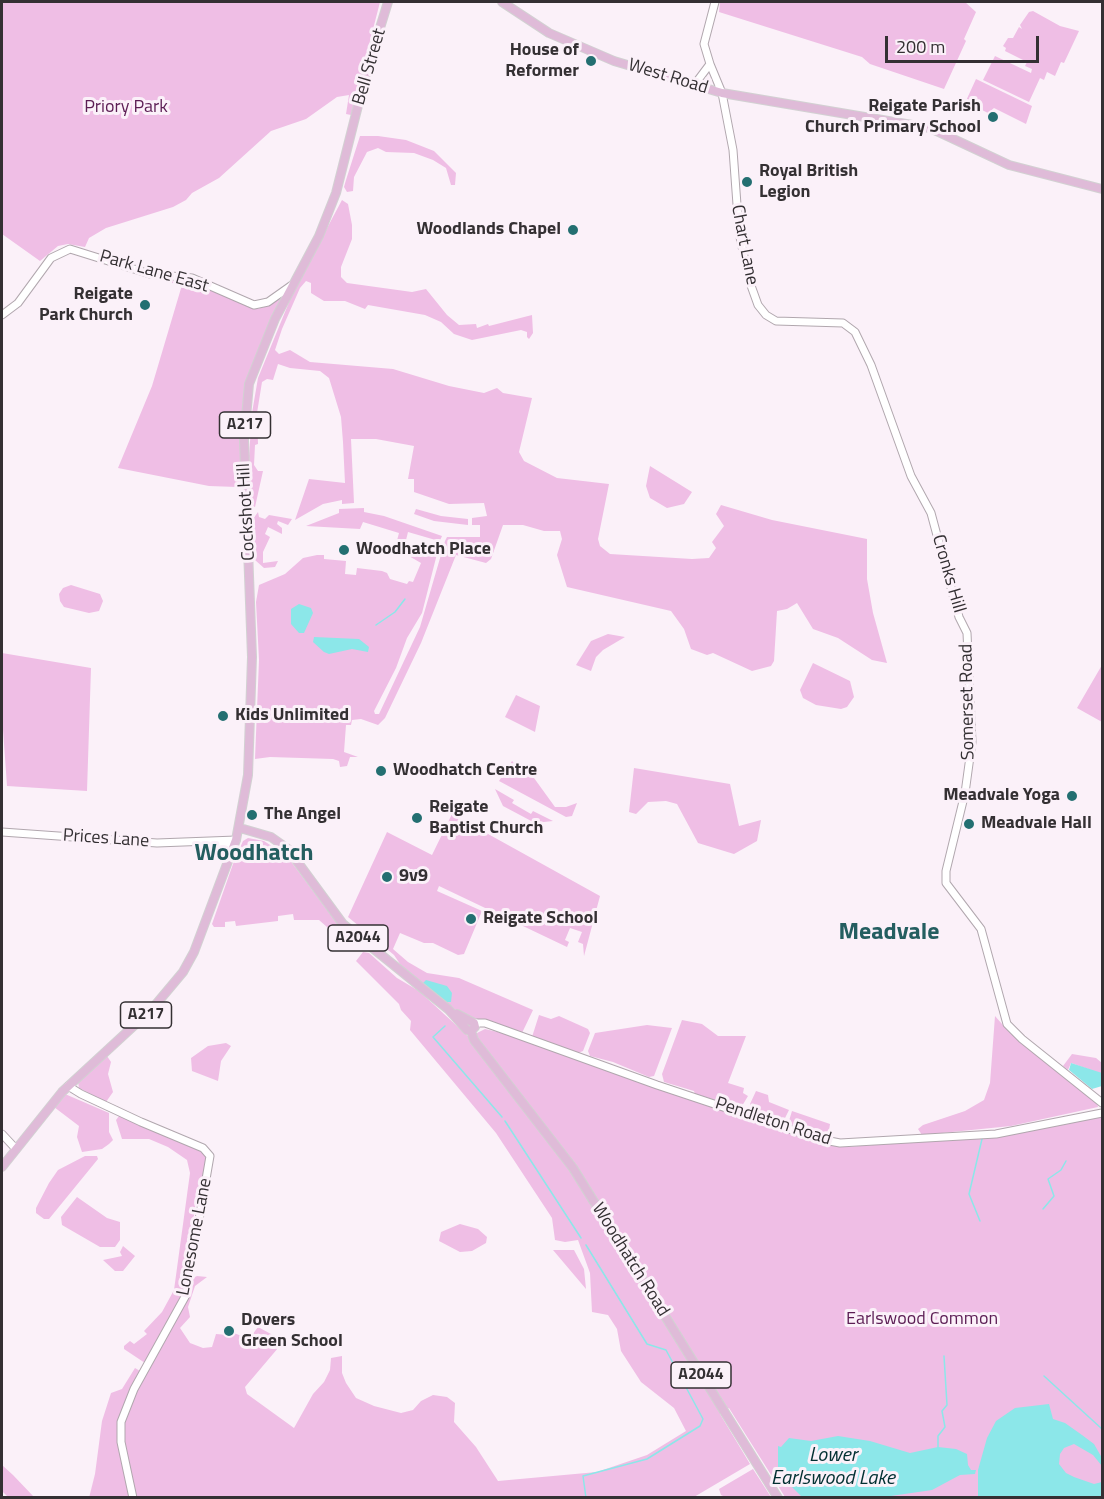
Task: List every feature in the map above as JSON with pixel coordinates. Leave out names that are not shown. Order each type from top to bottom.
[{"type":"main road","name":"Bell Street","points":[[353,132],[367,70],[388,2]]},
{"type":"main road","name":"West Road","points":[[502,2],[549,33],[614,61],[723,93],[930,128],[1009,165],[1102,189]]},
{"type":"main road","name":"Cockshot Hill","points":[[234,844],[240,828],[248,776],[252,657],[244,440],[249,384],[292,285],[328,214],[353,132]]},
{"type":"main road","name":"A2044","points":[[240,828],[271,837],[288,849],[343,924],[453,1014],[471,1026]]},
{"type":"main road","name":"A217","points":[[2,1167],[41,1116],[68,1086],[152,1009],[183,972],[195,952],[234,844]]},
{"type":"main road","name":"Woodhatch Road","points":[[471,1026],[474,1040],[534,1116],[594,1201],[778,1497]]},
{"type":"street","name":"Chart Lane","points":[[715,2],[704,44],[723,93],[733,150],[739,232],[749,280],[758,305],[763,312],[776,321],[843,323],[852,328],[871,365],[911,476],[931,513]]},
{"type":"street","points":[[696,84],[710,64]]},
{"type":"street","name":"Park Lane East","points":[[2,315],[18,303],[51,258],[70,249],[153,275],[192,278],[254,305],[267,302],[292,285]]},
{"type":"street","name":"Cronks Hill","points":[[931,513],[959,617],[967,633]]},
{"type":"street","name":"Somerset Road","points":[[967,633],[972,706],[971,751],[964,803],[946,870],[946,883],[984,936],[1007,1024],[1022,1040],[1102,1103]]},
{"type":"street","name":"Prices Lane","points":[[2,832],[137,842],[234,844]]},
{"type":"street","name":"Pendleton Road","points":[[471,1026],[482,1022],[657,1085],[819,1139],[840,1143],[996,1134],[1102,1113]]},
{"type":"street","name":"Lonesome Lane","points":[[68,1086],[81,1095],[150,1127],[203,1148],[210,1156],[186,1295],[134,1389],[121,1422],[121,1442],[133,1497]]},
{"type":"street","points":[[2,1134],[16,1149]]},
{"type":"green space","name":"Priory Park","points":[[2,2],[380,2],[351,115],[346,114],[349,95],[337,97],[306,119],[271,131],[219,178],[192,193],[186,200],[173,207],[106,228],[89,238],[85,247],[68,244],[58,246],[40,261],[2,234]]},
{"type":"green space","points":[[720,2],[965,2],[976,12],[964,39],[966,41],[944,89],[870,64],[862,57],[719,12]]},
{"type":"green space","points":[[1033,11],[1060,26],[1079,31],[1064,63],[1061,62],[1055,76],[1047,72],[1044,80],[1040,78],[1029,102],[983,80],[995,56],[1031,73],[1032,69],[1025,66],[1027,62],[1005,51],[1006,48],[1003,46],[1008,38],[1013,38],[1019,27],[1022,29],[1020,25],[1029,12]]},
{"type":"green space","points":[[976,79],[1032,106],[1026,124],[994,108],[988,113],[976,107],[973,112],[967,109],[969,105],[965,103]]},
{"type":"green space","points":[[360,136],[406,140],[434,151],[456,173],[455,185],[451,185],[446,168],[433,160],[414,153],[386,152],[378,148],[367,152],[354,177],[353,191],[347,192],[344,187]]},
{"type":"green space","points":[[342,200],[348,204],[352,225],[352,239],[341,267],[341,277],[347,283],[412,292],[426,289],[447,315],[459,325],[476,324],[477,328],[532,315],[533,333],[529,339],[527,332],[521,330],[472,340],[454,334],[441,322],[425,315],[368,305],[365,309],[345,301],[324,301],[311,293],[311,283],[306,281],[300,288],[282,329],[275,350],[279,354],[290,350],[310,362],[393,369],[449,386],[484,393],[497,388],[503,393],[532,398],[519,452],[524,461],[557,478],[609,484],[598,539],[600,546],[610,554],[709,558],[716,548],[712,542],[724,526],[716,514],[721,505],[772,520],[867,539],[867,579],[873,613],[887,663],[872,660],[838,638],[813,629],[797,603],[787,609],[777,611],[774,661],[771,666],[752,671],[713,653],[707,655],[691,649],[684,629],[671,611],[567,587],[557,555],[562,539],[560,531],[544,531],[523,525],[503,525],[491,559],[486,563],[456,555],[421,643],[385,718],[378,725],[361,719],[352,720],[351,725],[346,725],[344,752],[358,757],[350,757],[347,766],[340,767],[339,761],[333,759],[270,757],[255,759],[259,660],[256,602],[259,585],[285,574],[303,558],[317,555],[324,555],[324,559],[346,561],[345,574],[356,575],[357,568],[382,571],[387,573],[390,579],[407,584],[409,581],[413,582],[421,563],[395,548],[399,533],[363,522],[360,529],[306,526],[339,513],[339,509],[364,508],[364,512],[384,516],[442,536],[438,545],[439,541],[408,532],[405,544],[435,553],[438,550],[422,613],[407,638],[396,668],[374,711],[375,714],[379,714],[420,627],[447,537],[480,537],[480,525],[472,525],[472,518],[487,516],[484,503],[449,504],[414,492],[414,479],[408,479],[414,446],[376,439],[351,439],[354,503],[342,504],[342,500],[323,504],[295,520],[309,479],[345,483],[341,417],[329,378],[320,371],[290,368],[278,364],[273,380],[267,379],[262,382],[257,413],[258,444],[255,445],[254,465],[258,471],[263,471],[255,507],[252,506],[249,456],[252,413],[258,378],[294,290]]},
{"type":"green space","points":[[171,279],[196,283],[257,309],[271,305],[282,294],[286,295],[247,383],[243,483],[237,487],[209,486],[118,468],[152,386],[182,285],[172,283]]},
{"type":"green space","points":[[650,466],[692,492],[684,504],[667,508],[650,498],[646,486]]},
{"type":"green space","points":[[416,509],[441,516],[468,519],[468,525],[434,521],[414,514]]},
{"type":"green space","points":[[258,512],[259,517],[265,519],[269,515],[292,519],[288,525],[278,521],[277,524],[282,528],[282,534],[268,527],[265,534],[270,537],[263,552],[263,563],[278,561],[275,567],[264,568],[255,560],[253,519]]},
{"type":"green space","points":[[71,585],[100,594],[103,601],[99,611],[89,613],[64,607],[59,594],[63,588]]},
{"type":"green space","points":[[608,634],[625,637],[596,657],[591,671],[576,665],[591,641]]},
{"type":"green space","points":[[2,653],[91,668],[87,791],[7,786],[2,715]]},
{"type":"green space","points":[[813,663],[850,681],[854,697],[847,707],[841,709],[816,705],[803,698],[800,690]]},
{"type":"green space","points":[[1102,665],[1102,722],[1077,708]]},
{"type":"green space","points":[[516,695],[540,706],[535,732],[505,717]]},
{"type":"green space","points":[[512,761],[534,778],[555,807],[566,807],[577,803],[572,816],[566,817],[499,781]]},
{"type":"green space","points":[[634,768],[730,784],[739,826],[761,820],[757,841],[734,854],[698,843],[677,804],[666,801],[648,802],[636,814],[629,812]]},
{"type":"green space","points":[[495,789],[514,800],[512,803],[531,814],[533,811],[553,821],[535,823],[503,806]]},
{"type":"green space","name":"Reigate School","points":[[452,814],[600,896],[584,956],[583,944],[578,942],[582,932],[570,928],[565,940],[569,942],[567,947],[439,886],[437,891],[482,911],[464,954],[458,955],[433,943],[424,943],[400,933],[393,949],[408,962],[427,973],[459,978],[533,1010],[522,1033],[458,1013],[402,967],[394,955],[348,917],[387,832],[432,855]]},
{"type":"green space","points":[[248,838],[264,841],[287,856],[336,922],[354,940],[351,948],[319,920],[294,920],[293,914],[278,916],[278,921],[236,926],[235,921],[225,922],[225,927],[214,927],[212,924],[233,864],[243,841]]},
{"type":"green space","name":"Earlswood Common","points":[[363,952],[369,953],[397,978],[419,991],[469,1037],[485,1029],[510,1035],[816,1143],[847,1147],[1003,1135],[1102,1115],[1102,1497],[785,1497],[729,1408],[720,1414],[750,1464],[694,1497],[136,1497],[124,1444],[124,1422],[128,1407],[178,1316],[193,1278],[197,1276],[207,1277],[195,1286],[188,1307],[190,1317],[180,1328],[190,1343],[203,1348],[212,1347],[216,1334],[228,1335],[229,1331],[249,1339],[258,1327],[284,1341],[245,1387],[247,1394],[294,1428],[313,1394],[324,1382],[330,1370],[331,1358],[342,1356],[342,1373],[346,1383],[356,1398],[374,1406],[401,1413],[413,1410],[421,1401],[433,1395],[447,1397],[455,1403],[454,1422],[476,1447],[498,1481],[597,1472],[647,1455],[686,1431],[674,1408],[641,1382],[621,1351],[617,1329],[608,1315],[592,1312],[590,1273],[578,1240],[565,1242],[555,1240],[552,1218],[496,1133],[410,1030],[411,1021],[401,1010],[399,1004],[356,961]]},
{"type":"green space","points":[[539,1015],[551,1019],[559,1016],[588,1029],[590,1033],[583,1051],[578,1053],[532,1037]]},
{"type":"green space","points":[[995,1016],[1009,1032],[1097,1102],[1098,1107],[1011,1126],[922,1135],[918,1129],[923,1125],[965,1111],[984,1100],[990,1083]]},
{"type":"green space","points":[[682,1020],[702,1024],[718,1036],[746,1036],[728,1083],[744,1088],[743,1093],[748,1096],[742,1106],[695,1094],[694,1091],[664,1082],[662,1074]]},
{"type":"green space","points":[[647,1025],[672,1028],[654,1076],[649,1077],[613,1062],[590,1056],[588,1051],[595,1033]]},
{"type":"green space","points":[[226,1043],[231,1046],[221,1061],[218,1081],[192,1071],[191,1058],[208,1046]]},
{"type":"green space","points":[[1072,1054],[1096,1058],[1102,1063],[1102,1074],[1071,1063],[1068,1070],[1063,1066]]},
{"type":"green space","points":[[107,1056],[111,1062],[108,1074],[113,1092],[106,1102],[79,1088],[78,1082]]},
{"type":"green space","points":[[756,1091],[768,1095],[769,1102],[789,1110],[783,1122],[752,1110],[750,1104]]},
{"type":"green space","points":[[65,1094],[109,1113],[109,1132],[113,1140],[109,1144],[102,1149],[82,1152],[77,1137],[79,1126],[54,1107]]},
{"type":"green space","points":[[792,1111],[830,1124],[828,1137],[788,1124]]},
{"type":"green space","points":[[119,1116],[200,1150],[207,1157],[195,1207],[185,1290],[145,1363],[124,1349],[124,1346],[130,1341],[134,1344],[147,1334],[144,1331],[162,1312],[174,1290],[190,1173],[187,1160],[168,1147],[149,1139],[122,1139],[116,1120]]},
{"type":"green space","points":[[85,1156],[97,1156],[98,1159],[49,1219],[44,1219],[36,1213],[36,1208],[58,1170]]},
{"type":"green space","points":[[77,1197],[107,1218],[120,1222],[120,1240],[115,1247],[100,1247],[62,1225],[61,1217]]},
{"type":"green space","points":[[460,1224],[478,1229],[487,1237],[486,1243],[472,1251],[460,1252],[439,1241],[441,1232]]},
{"type":"green space","points":[[123,1246],[135,1256],[123,1271],[115,1271],[103,1260],[122,1256],[120,1252]]},
{"type":"green space","points":[[553,1250],[574,1250],[584,1269],[586,1289]]},
{"type":"green space","points":[[135,1368],[140,1371],[119,1422],[130,1497],[89,1498],[95,1474],[102,1421],[111,1393],[122,1389]]},
{"type":"green space","points":[[2,1465],[34,1497],[8,1497],[2,1491]]},
{"type":"green space","points":[[753,1469],[771,1497],[725,1497],[721,1495],[719,1489]]},
{"type":"water","points":[[299,604],[311,608],[313,613],[304,633],[299,633],[291,624],[291,609]]},
{"type":"water","points":[[314,637],[359,639],[369,647],[368,652],[352,649],[329,654],[313,642]]},
{"type":"water","points":[[426,980],[447,986],[452,993],[451,1002],[446,1002],[423,983]]},
{"type":"water","points":[[1071,1063],[1102,1073],[1102,1086],[1092,1089],[1069,1070]]},
{"type":"water","points":[[1049,1404],[1053,1419],[1065,1423],[1094,1444],[1102,1458],[1102,1466],[1093,1455],[1074,1444],[1064,1448],[1060,1454],[1059,1464],[1066,1473],[1074,1477],[1094,1484],[1102,1482],[1102,1497],[978,1497],[978,1470],[987,1438],[996,1421],[1015,1408]]},
{"type":"water","name":"Lower Earlswood Lake","points":[[838,1436],[870,1441],[910,1453],[938,1447],[956,1449],[967,1454],[968,1465],[971,1470],[976,1470],[975,1474],[960,1475],[932,1490],[884,1497],[802,1497],[783,1478],[778,1468],[778,1446],[781,1447],[789,1438],[811,1441]]},
{"type":"waterway","points":[[376,625],[395,612],[405,599]]},
{"type":"waterway","points":[[445,1026],[433,1037],[502,1117]]},
{"type":"waterway","points":[[505,1121],[581,1238]]},
{"type":"waterway","points":[[980,1221],[969,1194],[982,1139]]},
{"type":"waterway","points":[[1043,1209],[1054,1196],[1048,1179],[1061,1170],[1066,1161]]},
{"type":"waterway","points":[[586,1245],[647,1344],[666,1350],[703,1419],[700,1426],[647,1459],[583,1476],[586,1498]]},
{"type":"waterway","points":[[938,1447],[938,1436],[945,1427],[942,1411],[947,1405],[944,1356]]},
{"type":"waterway","points":[[1044,1376],[1102,1429]]},
{"type":"place","name":"House of Reformer","points":[[591,61]]},
{"type":"place","name":"Reigate Parish Church Primary School","points":[[993,117]]},
{"type":"place","name":"Royal British Legion","points":[[747,182]]},
{"type":"place","name":"Woodlands Chapel","points":[[573,230]]},
{"type":"place","name":"Reigate Park Church","points":[[145,305]]},
{"type":"place","name":"Woodhatch Place","points":[[344,550]]},
{"type":"place","name":"Kids Unlimited","points":[[223,716]]},
{"type":"place","name":"Woodhatch Centre","points":[[381,771]]},
{"type":"place","name":"Meadvale Yoga","points":[[1072,796]]},
{"type":"place","name":"The Angel","points":[[252,815]]},
{"type":"place","name":"Reigate Baptist Church","points":[[417,818]]},
{"type":"place","name":"Meadvale Hall","points":[[969,824]]},
{"type":"place","name":"9v9","points":[[387,877]]},
{"type":"place","name":"Reigate School","points":[[471,919]]},
{"type":"place","name":"Dovers Green School","points":[[229,1331]]},
{"type":"district","name":"Woodhatch","points":[[254,854]]},
{"type":"district","name":"Meadvale","points":[[889,933]]}]
